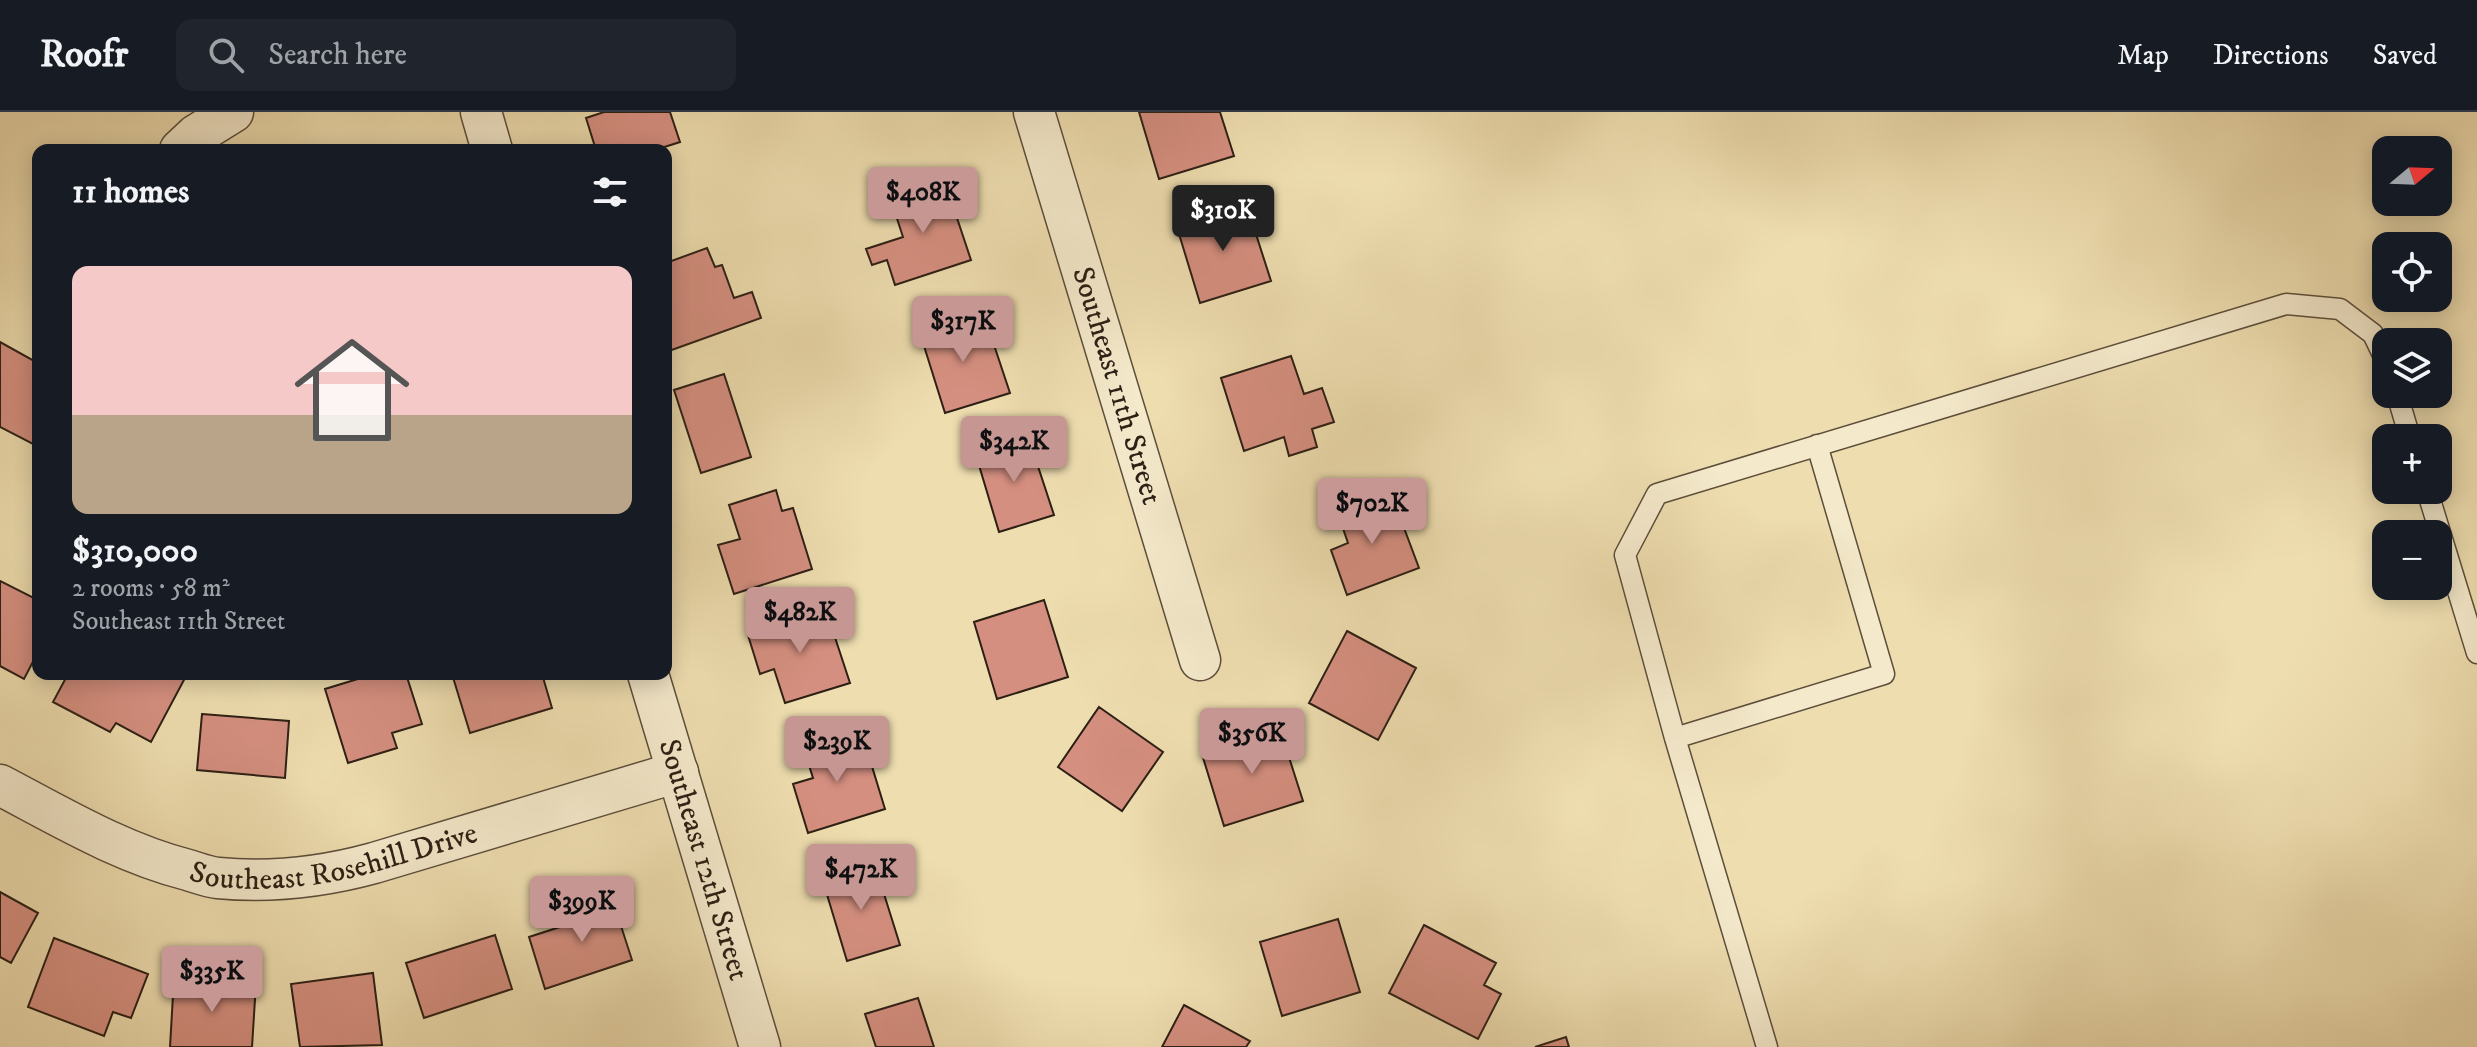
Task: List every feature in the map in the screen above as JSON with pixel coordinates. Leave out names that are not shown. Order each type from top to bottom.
[{"type":"street","points":[[186,144],[233,112]]},
{"type":"street","points":[[481,112],[490,144]]},
{"type":"street","name":"Southeast 11th Street","points":[[1034,112],[1200,660]]},
{"type":"street","name":"Southeast 12th Street","points":[[650,680],[760,1047]]},
{"type":"street","name":"Southeast Rosehill Drive","points":[[0,785],[93,834],[159,863],[215,878],[275,880],[330,875],[678,772]]},
{"type":"lane","points":[[1767,1047],[1675,738],[1625,555],[1657,494],[2286,304],[2340,309],[2372,333]]},
{"type":"lane","points":[[1675,738],[1884,674],[1817,445]]},
{"type":"lane","points":[[2431,504],[2477,653]]},
{"type":"building","points":[[604,112],[670,112],[680,142],[594,144],[586,118]]},
{"type":"building","points":[[1139,112],[1220,112],[1234,156],[1159,179]]},
{"type":"building","points":[[944,179],[971,260],[895,285],[887,260],[872,265],[866,249],[903,237],[890,197]]},
{"type":"building","points":[[1246,203],[1271,281],[1200,303],[1176,224]]},
{"type":"building","points":[[707,248],[715,267],[722,265],[734,298],[752,292],[761,318],[672,350],[672,261]]},
{"type":"building","points":[[972,313],[983,345],[993,342],[1010,393],[945,413],[919,330]]},
{"type":"building","points":[[0,342],[32,360],[32,443],[0,427]]},
{"type":"building","points":[[1291,356],[1304,394],[1322,388],[1334,422],[1312,429],[1317,447],[1289,456],[1284,437],[1244,451],[1221,378]]},
{"type":"building","points":[[724,374],[751,457],[701,473],[674,390]]},
{"type":"building","points":[[1028,436],[1054,515],[999,532],[975,452]]},
{"type":"building","points":[[776,490],[782,511],[793,508],[812,569],[734,594],[718,545],[740,539],[729,505]]},
{"type":"building","points":[[1384,494],[1392,515],[1398,512],[1419,568],[1347,595],[1331,550],[1348,543],[1337,511]]},
{"type":"building","points":[[0,581],[32,597],[32,664],[24,679],[0,666]]},
{"type":"building","points":[[1044,600],[1068,677],[997,699],[974,622]]},
{"type":"building","points":[[825,607],[850,683],[785,703],[774,669],[760,674],[747,632]]},
{"type":"building","points":[[1347,631],[1416,668],[1378,740],[1309,703]]},
{"type":"building","points":[[65,680],[184,680],[151,742],[116,723],[110,732],[53,702]]},
{"type":"building","points":[[354,680],[408,680],[422,724],[392,733],[397,748],[348,763],[325,689]]},
{"type":"building","points":[[454,680],[544,680],[552,708],[470,733]]},
{"type":"building","points":[[1099,707],[1163,752],[1122,811],[1058,767]]},
{"type":"building","points":[[202,714],[289,721],[285,778],[197,770]]},
{"type":"building","points":[[1279,726],[1303,801],[1224,826],[1201,751]]},
{"type":"building","points":[[851,730],[858,753],[867,750],[885,809],[808,833],[793,784],[813,778],[803,746]]},
{"type":"building","points":[[874,862],[900,945],[847,961],[822,878]]},
{"type":"building","points":[[0,892],[38,913],[11,963],[0,957]]},
{"type":"building","points":[[611,895],[632,960],[545,989],[529,937],[569,924],[564,909]]},
{"type":"building","points":[[1338,919],[1360,992],[1282,1016],[1260,942]]},
{"type":"building","points":[[1424,925],[1496,963],[1484,985],[1501,994],[1478,1039],[1389,993]]},
{"type":"building","points":[[495,935],[512,989],[424,1018],[406,963]]},
{"type":"building","points":[[54,938],[148,974],[131,1018],[113,1012],[104,1036],[28,1007]]},
{"type":"building","points":[[373,973],[382,1045],[300,1047],[291,984]]},
{"type":"building","points":[[174,978],[256,983],[252,1047],[170,1047]]},
{"type":"building","points":[[918,998],[934,1047],[876,1047],[865,1014]]},
{"type":"building","points":[[1184,1005],[1250,1041],[1246,1047],[1162,1047]]},
{"type":"building","points":[[1566,1037],[1569,1047],[1535,1047]]}]
